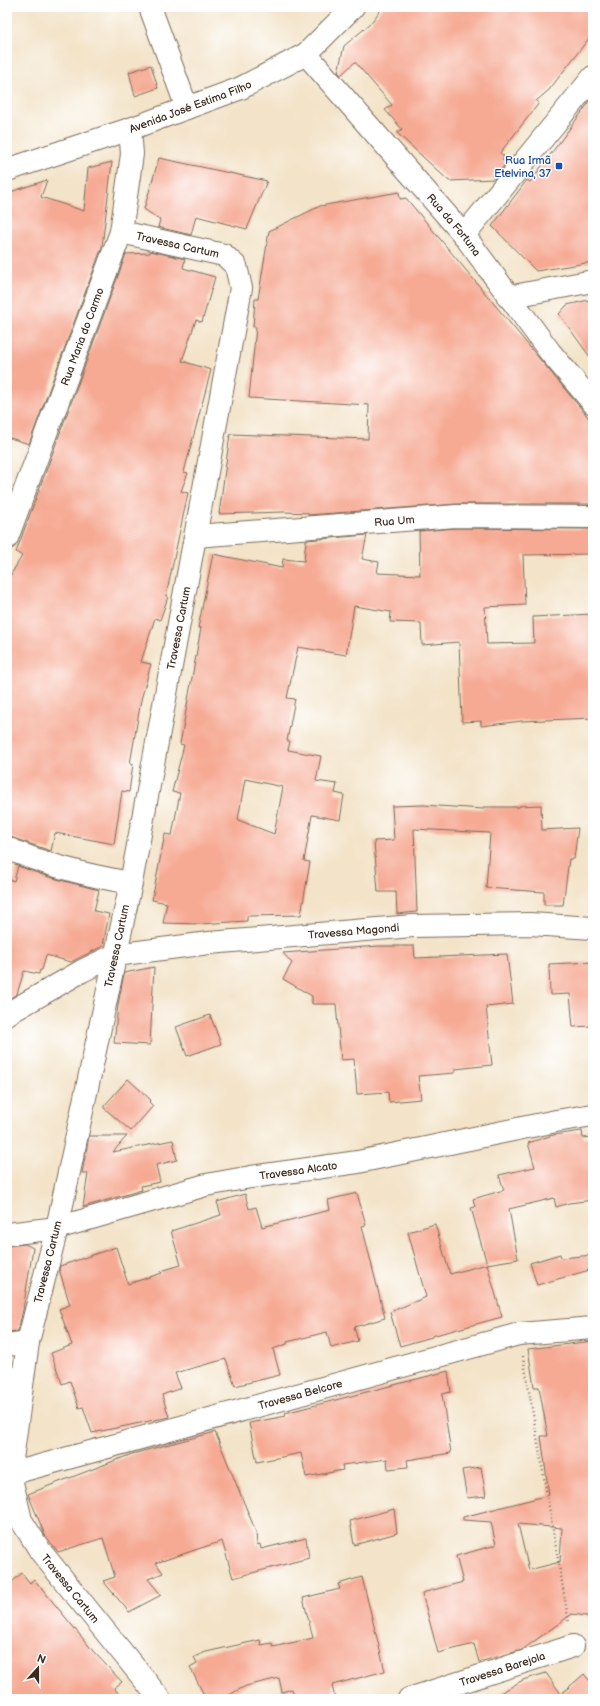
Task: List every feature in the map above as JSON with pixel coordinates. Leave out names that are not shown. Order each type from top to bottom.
[{"type":"street","points":[[150,7],[187,108]]},
{"type":"street","name":"Avenida José Estima Filho","points":[[7,170],[130,129],[241,88],[306,54],[353,7]]},
{"type":"street","name":"Rua da Fortuna","points":[[306,54],[464,235],[508,297],[550,352],[593,403]]},
{"type":"street","points":[[464,235],[593,77]]},
{"type":"street","name":"Rua Maria do Carmo","points":[[7,538],[121,232],[132,154],[130,129]]},
{"type":"street","name":"Travessa Cartum","points":[[121,232],[224,256],[236,266],[241,288],[131,883],[57,1228],[28,1342],[10,1474],[21,1520],[40,1552],[160,1699]]},
{"type":"street","points":[[508,297],[593,281]]},
{"type":"street","name":"Rua Um","points":[[196,536],[456,516],[593,517]]},
{"type":"street","points":[[7,848],[26,856],[109,879],[131,883]]},
{"type":"street","name":"Travessa Magondi","points":[[115,955],[209,943],[414,926],[530,924],[593,928]]},
{"type":"street","points":[[7,1014],[82,971],[115,955]]},
{"type":"street","name":"Travessa Alcato","points":[[7,1234],[57,1228],[206,1185],[251,1176],[314,1169],[358,1162],[556,1121],[593,1115]]},
{"type":"street","name":"Travessa Belcore","points":[[10,1474],[519,1334],[593,1328]]},
{"type":"street","points":[[7,1345],[28,1342]]},
{"type":"street","name":"Travessa Barejola","points":[[409,1699],[573,1646]]},
{"type":"path","points":[[519,1334],[573,1646]]},
{"type":"building","points":[[383,7],[593,7],[593,33],[549,90],[536,101],[539,103],[500,153],[504,156],[502,160],[506,163],[494,179],[449,181],[397,133],[402,129],[385,110],[392,105],[355,62],[341,75],[338,72],[344,46],[370,24]]},
{"type":"building","points":[[151,65],[158,88],[135,96],[129,72]]},
{"type":"building","points":[[593,97],[593,262],[536,271],[492,226],[527,180],[530,182]]},
{"type":"building","points":[[159,158],[267,181],[247,229],[196,216],[191,235],[158,227],[160,220],[144,209]]},
{"type":"building","points":[[112,162],[102,247],[29,444],[7,437],[7,193],[47,180],[41,197],[84,211],[88,168]]},
{"type":"building","points":[[399,192],[400,199],[406,198],[593,423],[593,504],[456,504],[308,515],[308,513],[284,512],[219,514],[230,434],[368,439],[369,405],[249,398],[256,327],[253,327],[255,299],[258,299],[269,231],[320,206]]},
{"type":"building","points":[[151,251],[185,259],[183,268],[215,277],[202,322],[196,320],[182,361],[211,370],[184,472],[188,473],[181,491],[188,493],[166,596],[168,597],[160,620],[155,618],[141,662],[151,664],[141,700],[130,764],[133,764],[129,792],[122,791],[114,844],[55,833],[51,851],[7,836],[7,581],[22,556],[16,552],[126,254],[150,253]]},
{"type":"building","points":[[593,299],[593,361],[559,314],[567,305]]},
{"type":"building","points":[[456,528],[593,529],[593,554],[523,555],[525,605],[485,607],[487,644],[534,643],[533,617],[593,614],[593,718],[522,721],[481,726],[481,721],[462,722],[459,642],[422,645],[421,623],[390,622],[391,612],[354,606],[346,655],[298,647],[287,698],[295,699],[287,741],[290,741],[288,750],[321,756],[316,781],[337,784],[335,793],[344,795],[340,820],[312,815],[304,861],[310,862],[301,915],[247,916],[247,921],[200,924],[163,923],[167,903],[152,900],[165,834],[172,835],[180,793],[172,792],[184,745],[180,744],[201,628],[198,628],[213,554],[282,568],[283,559],[304,561],[306,540],[367,535],[362,559],[379,562],[377,573],[420,575],[419,531]],"holes":[[[245,779],[283,787],[274,834],[238,820]]]},
{"type":"building","points":[[423,805],[483,809],[483,807],[519,807],[541,805],[542,830],[578,828],[574,859],[569,859],[563,905],[544,905],[544,892],[486,888],[490,833],[414,829],[417,912],[397,914],[396,892],[378,892],[374,841],[394,840],[392,806]]},
{"type":"building","points":[[18,866],[49,877],[99,890],[94,911],[109,914],[103,946],[71,962],[46,955],[42,970],[40,970],[39,974],[24,971],[17,994],[7,1000],[7,879],[14,881]]},
{"type":"building","points":[[379,946],[414,946],[415,958],[507,954],[513,1004],[486,1007],[492,1065],[455,1069],[455,1073],[418,1076],[421,1099],[389,1102],[388,1092],[357,1094],[354,1059],[341,1060],[336,1004],[312,1004],[312,996],[283,979],[292,963],[283,953]]},
{"type":"building","points":[[593,962],[593,1026],[573,1027],[570,994],[550,995],[549,964]]},
{"type":"building","points":[[154,967],[150,1045],[114,1043],[118,1005],[124,973]]},
{"type":"building","points":[[210,1015],[221,1044],[187,1056],[176,1027]]},
{"type":"building","points":[[128,1079],[151,1100],[149,1102],[153,1106],[131,1131],[104,1108],[104,1106]]},
{"type":"building","points":[[582,1131],[583,1138],[593,1137],[593,1200],[569,1203],[556,1207],[554,1198],[509,1209],[518,1259],[487,1264],[471,1208],[475,1207],[473,1199],[504,1190],[499,1175],[535,1167],[528,1143],[553,1135]]},
{"type":"building","points":[[89,1136],[127,1136],[113,1152],[173,1140],[177,1160],[156,1165],[160,1182],[141,1186],[142,1190],[83,1207],[88,1173],[82,1173]]},
{"type":"building","points":[[357,1193],[366,1225],[362,1226],[385,1318],[354,1327],[358,1341],[331,1348],[327,1332],[287,1342],[287,1344],[273,1349],[280,1375],[235,1386],[226,1359],[175,1373],[181,1388],[162,1395],[169,1417],[92,1433],[83,1407],[79,1408],[70,1381],[62,1384],[51,1353],[72,1345],[59,1309],[70,1305],[59,1269],[60,1266],[116,1247],[128,1284],[181,1265],[171,1231],[221,1215],[217,1202],[245,1194],[249,1209],[256,1207],[262,1227],[330,1210],[328,1200]]},
{"type":"building","points":[[435,1224],[450,1274],[487,1264],[502,1317],[400,1346],[390,1312],[426,1297],[408,1232]]},
{"type":"building","points":[[25,1244],[33,1248],[23,1310],[18,1331],[7,1332],[7,1246]]},
{"type":"building","points":[[560,1254],[561,1258],[593,1255],[593,1269],[537,1285],[530,1263]]},
{"type":"building","points":[[593,1341],[593,1617],[572,1614],[522,1650],[479,1662],[474,1644],[438,1653],[422,1593],[463,1582],[456,1556],[496,1545],[491,1522],[463,1520],[463,1517],[549,1495],[541,1436],[548,1436],[539,1387],[534,1387],[528,1349]],"holes":[[[518,1524],[562,1528],[560,1562],[529,1570]]]},
{"type":"building","points":[[448,1371],[451,1392],[442,1394],[451,1453],[407,1460],[408,1467],[388,1469],[387,1459],[342,1465],[343,1470],[306,1477],[301,1453],[257,1462],[249,1423],[286,1416],[285,1413]]},
{"type":"building","points":[[215,1432],[256,1532],[257,1545],[260,1544],[261,1549],[306,1538],[309,1558],[233,1578],[222,1541],[156,1563],[163,1573],[148,1579],[161,1595],[129,1612],[103,1581],[115,1577],[103,1538],[58,1552],[45,1535],[28,1494],[132,1454]]},
{"type":"building","points":[[481,1467],[486,1496],[467,1498],[462,1470]]},
{"type":"building","points":[[394,1509],[397,1533],[354,1545],[350,1521]]},
{"type":"building","points":[[22,1573],[30,1583],[34,1579],[93,1651],[122,1682],[114,1688],[123,1699],[7,1699],[7,1586]]},
{"type":"building","points":[[362,1577],[385,1671],[332,1685],[335,1699],[295,1699],[292,1689],[282,1692],[279,1678],[246,1686],[221,1699],[206,1699],[190,1667],[197,1663],[194,1657],[206,1652],[260,1640],[261,1645],[272,1643],[273,1647],[313,1638],[303,1598],[340,1589],[338,1584]]},
{"type":"building","points":[[546,1673],[561,1694],[584,1674],[593,1685],[593,1699],[490,1699],[523,1680]]},
{"type":"place","name":"Rua Irmã Etelvina, 37","points":[[559,166]]}]
